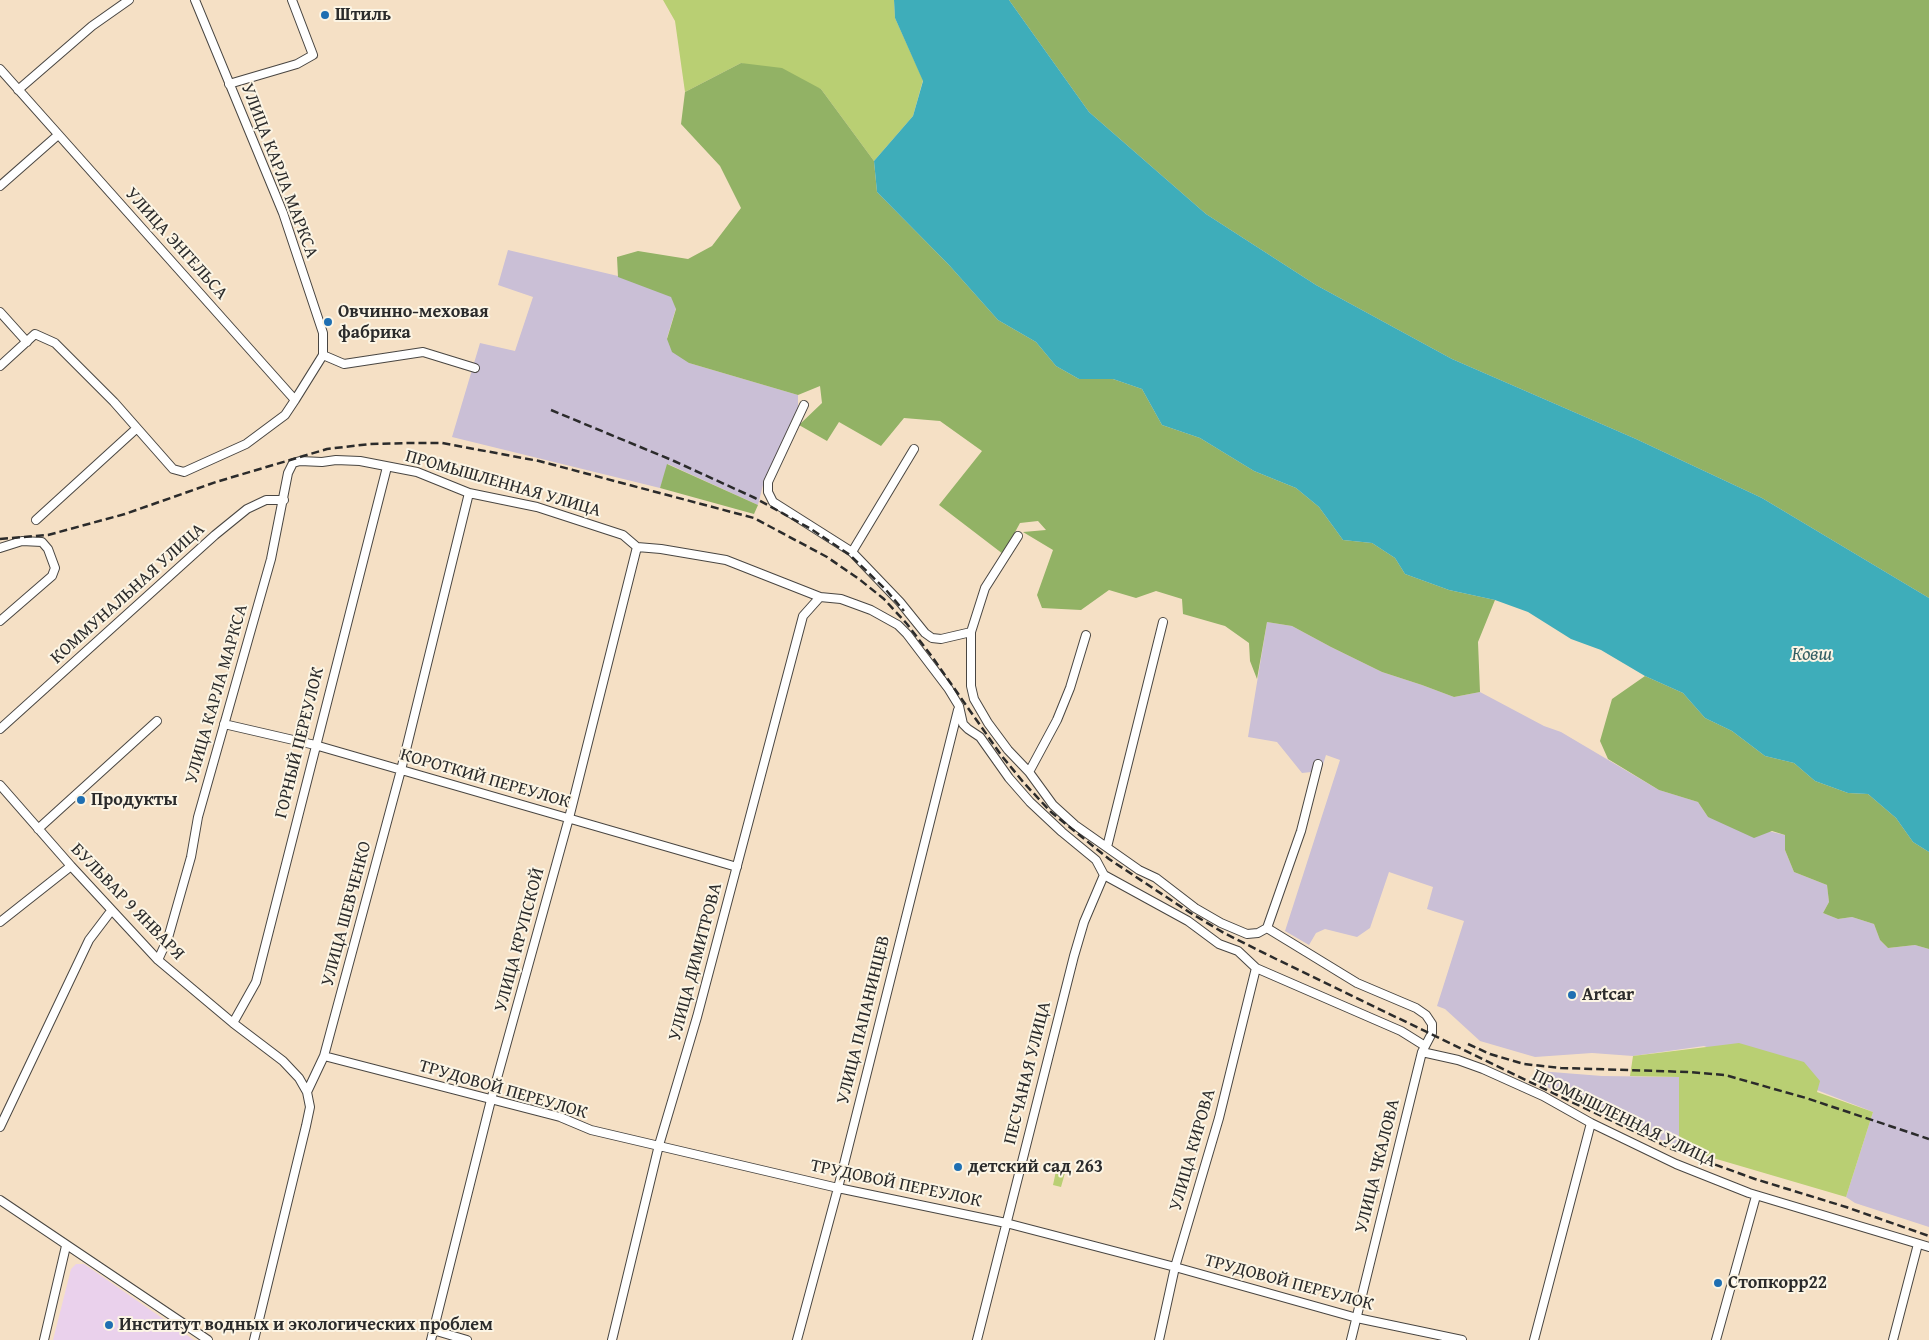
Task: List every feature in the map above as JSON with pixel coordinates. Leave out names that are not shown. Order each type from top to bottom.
[{"type":"street","points":[[18,90],[92,26],[129,0]]},
{"type":"street","name":"УЛИЦА КАРЛА МАРКСА","points":[[195,0],[282,213],[323,333],[323,355]]},
{"type":"street","points":[[229,84],[297,64],[312,55],[292,0]]},
{"type":"street","name":"УЛИЦА ЭНГЕЛЬСА","points":[[0,69],[295,400]]},
{"type":"street","points":[[0,186],[58,135]]},
{"type":"street","points":[[0,312],[26,342]]},
{"type":"street","points":[[0,366],[35,334],[55,343],[114,402],[173,469],[184,472],[246,444],[285,415],[323,355],[344,364],[423,352],[475,368]]},
{"type":"street","points":[[804,405],[768,482],[768,492],[773,502],[852,552],[900,602],[925,633],[932,638],[941,639],[971,632]]},
{"type":"street","points":[[36,520],[137,428]]},
{"type":"street","points":[[852,552],[914,449]]},
{"type":"street","name":"ПРОМЫШЛЕННАЯ УЛИЦА","points":[[293,463],[300,461],[322,462],[336,460],[360,462],[417,472],[470,493],[537,507],[623,535],[637,547],[726,560],[820,597],[841,599],[871,610],[898,625],[948,688],[958,706],[963,724],[980,737],[1009,778],[1062,832],[1096,860],[1104,875],[1188,921],[1219,944],[1238,951],[1256,968],[1401,1031],[1424,1049],[1484,1069],[1543,1096],[1676,1164],[1756,1196],[1929,1247]]},
{"type":"street","name":"УЛИЦА КАРЛА МАРКСА","points":[[158,960],[168,938],[191,857],[198,817],[271,559],[288,473],[293,463]]},
{"type":"street","name":"ГОРНЫЙ ПЕРЕУЛОК","points":[[233,1023],[256,982],[387,467]]},
{"type":"street","name":"УЛИЦА ШЕВЧЕНКО","points":[[254,1340],[306,1126],[310,1107],[307,1092],[324,1056],[401,770],[470,493]]},
{"type":"street","name":"КОММУНАЛЬНАЯ УЛИЦА","points":[[0,728],[215,535],[247,509],[266,500],[284,500]]},
{"type":"street","points":[[1018,536],[985,588],[971,632],[974,699],[988,723],[1008,750],[1029,772],[1053,805],[1075,825],[1221,924],[1247,934],[1258,933],[1267,928],[1301,831],[1318,764]]},
{"type":"street","points":[[0,548],[22,541],[42,542],[54,559],[55,568],[52,576],[0,621]]},
{"type":"street","name":"УЛИЦА КРУПСКОЙ","points":[[430,1340],[492,1100],[569,818],[637,547]]},
{"type":"street","name":"УЛИЦА ДИМИТРОВА","points":[[612,1340],[659,1146],[697,1017],[803,616],[820,597]]},
{"type":"street","points":[[1107,848],[1164,622]]},
{"type":"street","points":[[1029,772],[1057,720],[1070,688],[1086,635]]},
{"type":"street","name":"УЛИЦА ПАПАНИНЦЕВ","points":[[798,1340],[838,1188],[958,706]]},
{"type":"street","points":[[38,829],[157,721]]},
{"type":"street","name":"КОРОТКИЙ ПЕРЕУЛОК","points":[[224,724],[315,745],[737,867]]},
{"type":"street","name":"БУЛЬВАР 9 ЯНВАРЯ","points":[[0,785],[71,866],[158,960],[233,1023],[283,1061],[299,1078],[307,1092]]},
{"type":"street","points":[[0,922],[71,866]]},
{"type":"street","name":"ПЕСЧАНАЯ УЛИЦА","points":[[977,1340],[1074,956],[1084,922],[1104,875]]},
{"type":"street","points":[[0,1127],[89,940],[112,911]]},
{"type":"street","name":"УЛИЦА ЧКАЛОВА","points":[[1267,928],[1357,983],[1416,1008],[1426,1015],[1432,1024],[1432,1033],[1424,1049],[1351,1340]]},
{"type":"street","name":"УЛИЦА КИРОВА","points":[[1159,1340],[1175,1267],[1219,1118],[1256,968]]},
{"type":"street","name":"ТРУДОВОЙ ПЕРЕУЛОК","points":[[324,1056],[560,1117],[590,1130],[838,1188],[1006,1223],[1175,1267],[1357,1318],[1462,1340]]},
{"type":"street","points":[[1534,1340],[1591,1122]]},
{"type":"street","points":[[1716,1340],[1756,1196]]},
{"type":"street","points":[[0,1200],[208,1340]]},
{"type":"street","points":[[1893,1340],[1918,1244]]},
{"type":"street","points":[[44,1340],[66,1246]]},
{"type":"street","points":[[433,1330],[467,1340]]},
{"type":"shaded area","points":[[508,250],[618,276],[671,296],[676,308],[667,338],[689,363],[798,395],[798,407],[764,481],[758,505],[668,464],[660,488],[452,437],[480,343],[515,351],[533,297],[498,285]]},
{"type":"shaded area","points":[[1267,622],[1292,626],[1382,672],[1454,697],[1480,692],[1544,726],[1561,732],[1659,790],[1698,802],[1708,817],[1785,835],[1785,850],[1794,872],[1827,885],[1829,902],[1823,913],[1838,919],[1852,917],[1874,924],[1880,940],[1888,948],[1915,945],[1929,949],[1929,1227],[1855,1203],[1846,1197],[1873,1112],[1704,1046],[1633,1056],[1592,1053],[1535,1057],[1480,1041],[1445,1009],[1437,1006],[1464,921],[1427,909],[1433,887],[1389,872],[1370,928],[1357,937],[1325,929],[1316,933],[1309,945],[1285,931],[1340,760],[1326,755],[1321,771],[1302,773],[1277,742],[1248,737]]},
{"type":"shaded area","points":[[1539,1071],[1602,1076],[1679,1077],[1679,1148],[1536,1082]]},
{"type":"shaded area","points":[[76,1264],[84,1264],[194,1340],[53,1340],[71,1269]]},
{"type":"green space","points":[[663,0],[894,0],[895,18],[923,80],[913,116],[874,161],[821,89],[741,63],[685,92],[675,21]]},
{"type":"green space","points":[[1009,0],[1929,0],[1929,598],[1762,498],[1636,439],[1452,359],[1316,285],[1206,214],[1089,112]]},
{"type":"green space","points":[[741,63],[782,68],[821,89],[874,161],[877,192],[949,265],[998,320],[1036,342],[1056,366],[1079,379],[1113,379],[1142,389],[1162,425],[1200,438],[1254,471],[1296,488],[1319,507],[1343,540],[1372,543],[1395,558],[1405,574],[1449,590],[1495,600],[1478,642],[1480,692],[1454,697],[1382,672],[1292,626],[1267,622],[1257,679],[1250,661],[1249,643],[1225,626],[1183,614],[1182,599],[1156,591],[1136,598],[1109,590],[1081,610],[1042,608],[1037,595],[1053,550],[1023,532],[1046,530],[1038,521],[1020,523],[1003,554],[939,505],[982,451],[940,421],[904,418],[881,446],[839,422],[827,441],[799,425],[822,403],[820,386],[798,395],[689,363],[672,352],[667,339],[676,309],[671,297],[618,277],[617,257],[638,251],[688,259],[712,246],[741,208],[720,166],[681,124],[685,92]]},
{"type":"green space","points":[[667,464],[758,505],[754,514],[660,488]]},
{"type":"green space","points":[[1645,676],[1683,693],[1705,718],[1732,731],[1765,756],[1794,763],[1815,781],[1848,793],[1868,794],[1896,818],[1913,842],[1929,852],[1929,949],[1915,945],[1888,948],[1880,940],[1874,924],[1852,917],[1838,919],[1823,913],[1829,902],[1827,885],[1794,872],[1785,850],[1785,835],[1772,831],[1754,838],[1708,817],[1698,802],[1659,790],[1608,759],[1600,741],[1612,699]]},
{"type":"green space","points":[[1739,1043],[1804,1062],[1820,1081],[1817,1092],[1873,1112],[1846,1197],[1679,1148],[1679,1077],[1630,1076],[1633,1056]]},
{"type":"green space","points":[[1056,1171],[1065,1173],[1061,1187],[1053,1185]]},
{"type":"water","name":"Ковш","points":[[894,0],[1009,0],[1089,112],[1206,214],[1316,285],[1452,359],[1636,439],[1762,498],[1929,598],[1929,852],[1913,842],[1896,818],[1868,794],[1848,793],[1815,781],[1794,763],[1765,756],[1732,731],[1705,718],[1683,693],[1645,676],[1601,650],[1571,639],[1528,612],[1495,600],[1449,590],[1405,574],[1395,558],[1372,543],[1343,540],[1319,507],[1296,488],[1254,471],[1200,438],[1162,425],[1142,389],[1113,379],[1079,379],[1056,366],[1036,342],[998,320],[949,265],[877,192],[874,161],[913,116],[923,81],[895,18]]},
{"type":"railway","points":[[551,410],[674,461],[755,498],[811,529],[850,555],[886,590],[904,611]]},
{"type":"railway","points":[[0,539],[48,535],[125,514],[216,482],[327,449],[370,444],[442,443],[539,461],[754,518],[827,557],[884,599],[907,624],[933,658],[1001,755],[1051,812],[1109,859],[1189,912],[1224,933],[1276,959],[1672,1149],[1755,1179],[1846,1207],[1929,1236]]},
{"type":"railway","points":[[1468,1044],[1490,1054],[1524,1064],[1561,1068],[1725,1075],[1806,1098],[1929,1139]]},
{"type":"place","name":"Штиль","points":[[325,15]]},
{"type":"place","name":"Овчинно-меховая фабрика","points":[[328,322]]},
{"type":"place","name":"Продукты","points":[[81,800]]},
{"type":"place","name":"Artcar","points":[[1572,995]]},
{"type":"place","name":"детский сад 263","points":[[958,1167]]},
{"type":"place","name":"Стопкорр22","points":[[1718,1283]]},
{"type":"place","name":"Институт водных и экологических проблем","points":[[109,1325]]}]
